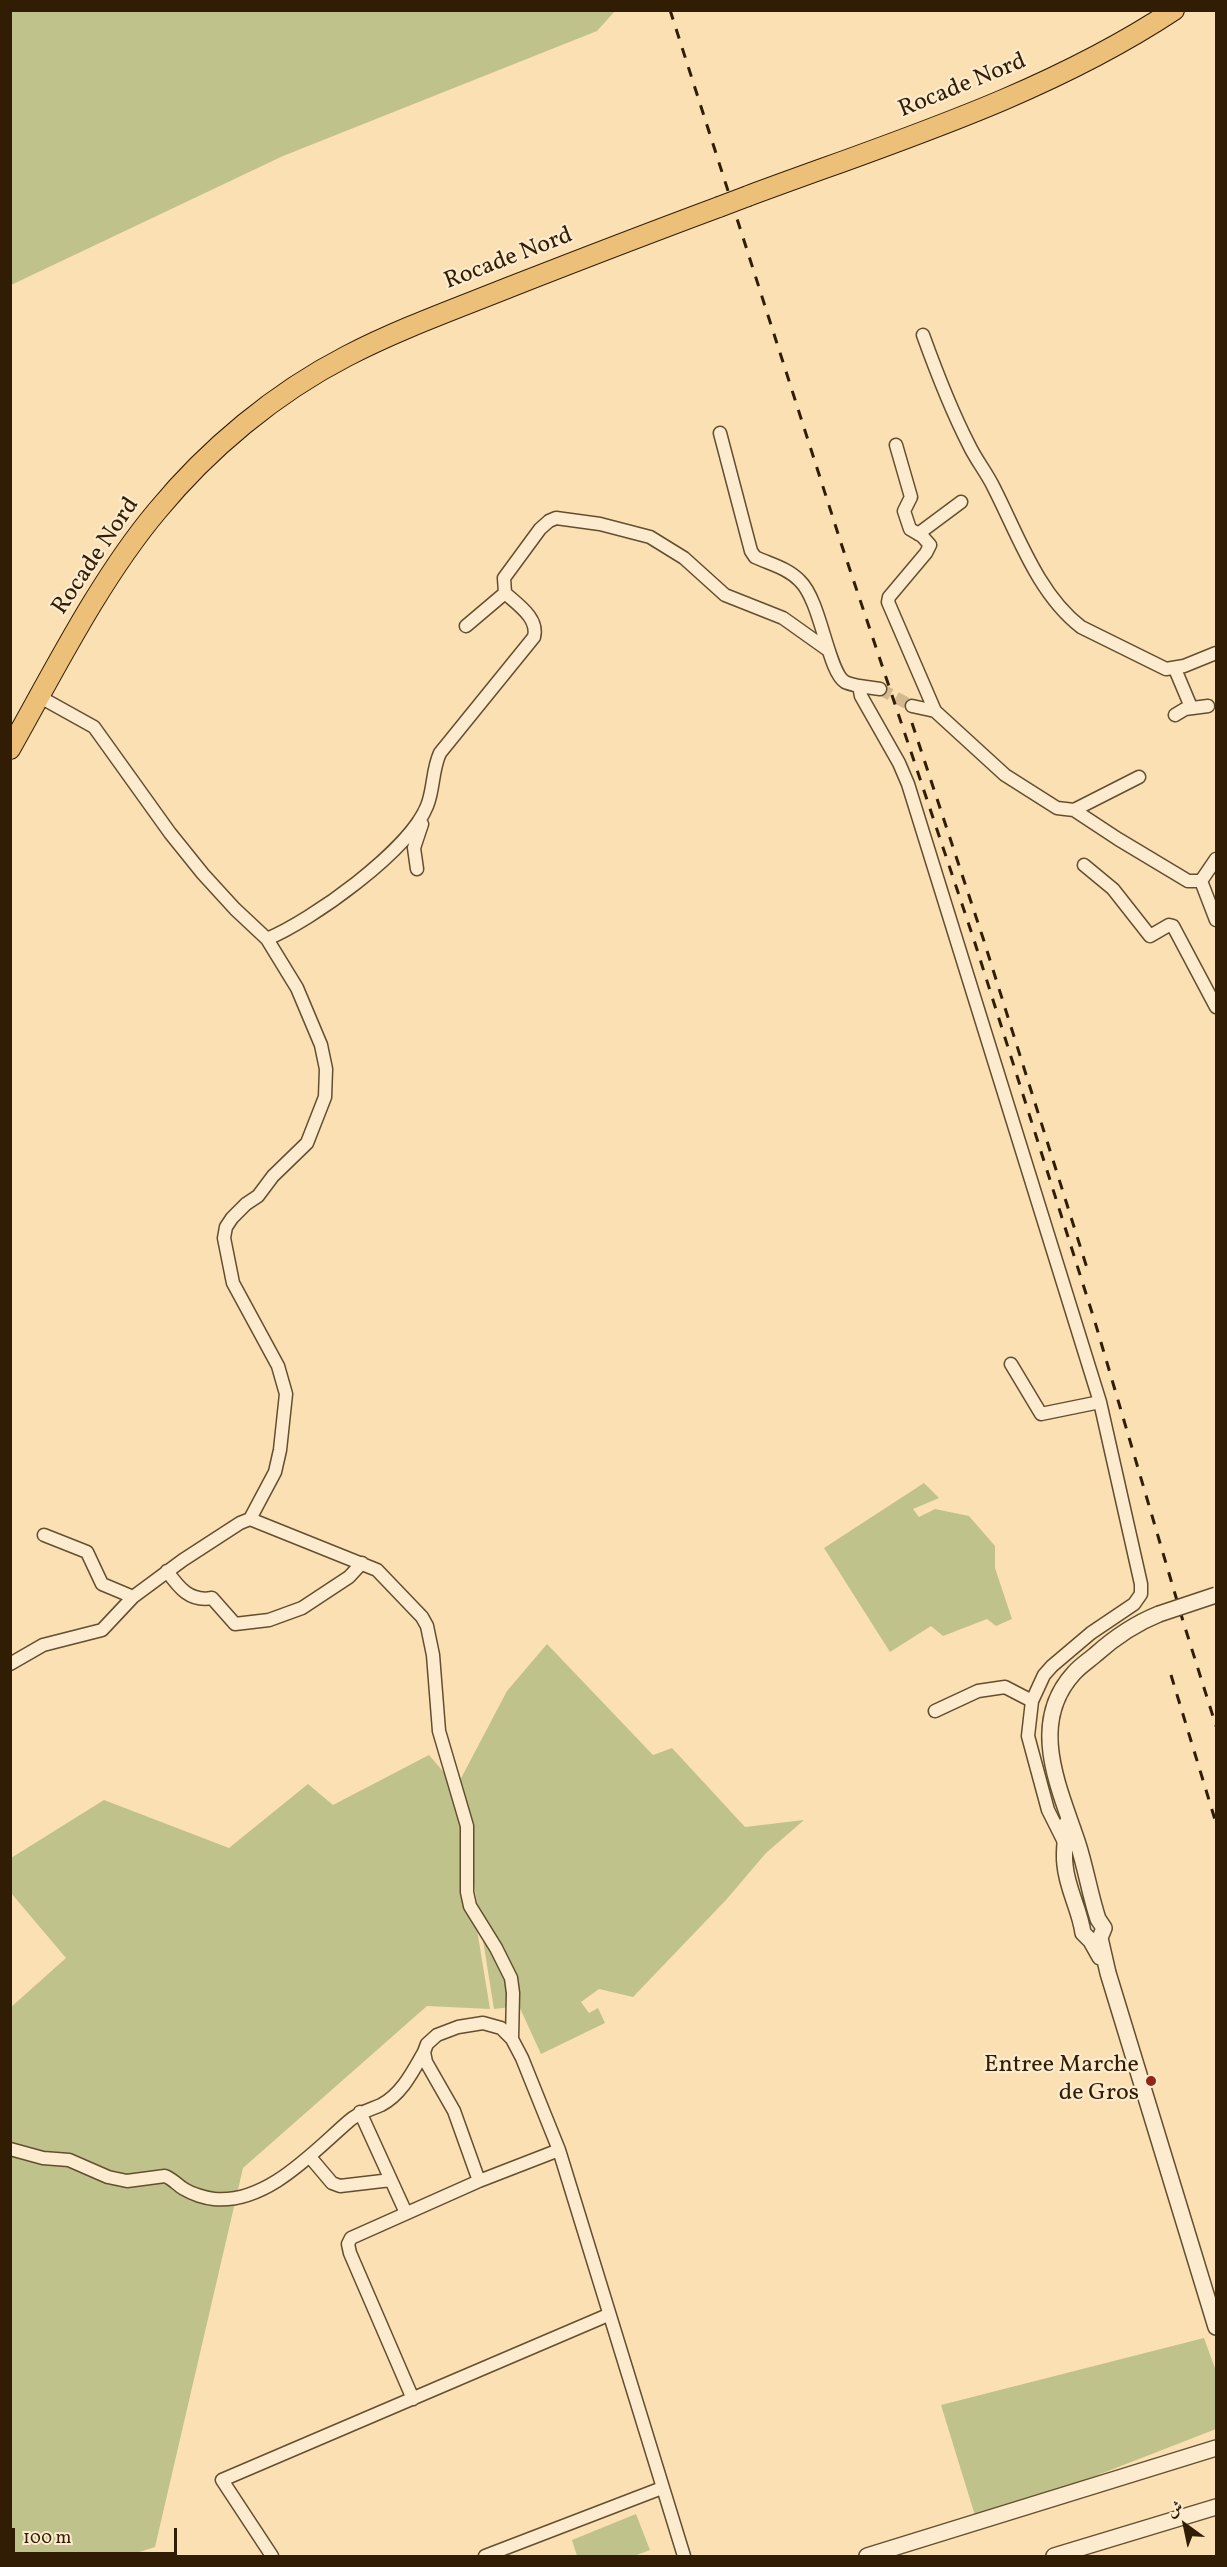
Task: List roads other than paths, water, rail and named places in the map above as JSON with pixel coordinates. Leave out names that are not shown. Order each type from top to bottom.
[{"type":"highway","name":"Rocade Nord","points":[[10,749],[87,614],[158,509],[225,441],[290,390],[348,355],[399,331],[1041,84],[1128,40],[1174,10]]},
{"type":"street","points":[[923,335],[968,444],[993,485],[1034,567],[1056,603],[1081,627],[1166,669],[1174,669],[1216,653]]},
{"type":"street","points":[[720,433],[751,551],[755,556],[790,573],[801,581],[810,593],[828,650],[841,678],[859,686],[880,689]]},
{"type":"street","points":[[896,445],[911,497],[904,512],[910,529],[930,545],[926,553],[889,597],[888,602],[935,711],[1005,775],[1057,808],[1074,810],[1102,830],[1188,881],[1201,881]]},
{"type":"street","points":[[918,534],[961,502]]},
{"type":"street","points":[[267,939],[285,932],[324,908],[383,860],[415,828],[427,806],[435,774],[435,763],[440,753],[534,637],[532,623],[527,613],[505,593],[504,578],[540,529],[549,521],[556,518],[600,524],[650,537],[684,558],[725,595],[783,618],[828,650]]},
{"type":"street","points":[[466,626],[505,593]]},
{"type":"street","points":[[1174,669],[1191,707]]},
{"type":"street","points":[[859,686],[861,696],[899,763],[908,784],[1100,1402],[1141,1584],[1141,1594],[1134,1604],[1091,1633],[1052,1666],[1044,1675],[1032,1701],[1028,1736],[1048,1810],[1085,1878]]},
{"type":"street","points":[[10,1664],[43,1645],[102,1630],[133,1596],[167,1571],[240,1523],[250,1519],[275,1472],[286,1394],[278,1366],[234,1283],[224,1238],[226,1227],[232,1218],[258,1196],[273,1176],[307,1143],[325,1097],[326,1069],[321,1045],[309,1011],[267,939],[203,874],[170,833],[94,727],[40,697]]},
{"type":"street","points":[[912,706],[935,711]]},
{"type":"street","points":[[1175,715],[1191,707],[1208,706]]},
{"type":"street","points":[[1074,810],[1139,777]]},
{"type":"street","points":[[417,869],[414,848],[423,814]]},
{"type":"street","points":[[1201,881],[1216,860]]},
{"type":"street","points":[[1084,865],[1113,889],[1150,936],[1168,925],[1173,926],[1216,1007]]},
{"type":"street","points":[[1201,881],[1216,920]]},
{"type":"street","points":[[1011,1364],[1041,1414],[1100,1402]]},
{"type":"street","points":[[250,1519],[378,1570],[422,1617],[427,1626],[433,1655],[439,1731],[467,1826],[467,1892],[470,1906],[496,1948],[511,1978],[512,2039]]},
{"type":"street","points":[[44,1535],[87,1552],[102,1584],[133,1596]]},
{"type":"street","points":[[167,1571],[190,1597],[216,1600],[231,1621],[242,1625],[296,1611],[349,1577],[362,1563]]},
{"type":"street","points":[[1096,1939],[1104,1928],[1098,1919],[1085,1878],[1079,1846],[1056,1784],[1049,1743],[1050,1722],[1056,1699],[1073,1673],[1136,1623],[1216,1595]]},
{"type":"street","points":[[935,1712],[978,1691],[1005,1686],[1032,1701]]},
{"type":"street","points":[[1067,1817],[1065,1866],[1083,1933],[1096,1939],[1108,1973],[1216,2327]]},
{"type":"street","points":[[1082,1926],[1090,1918],[1098,1919]]},
{"type":"street","points":[[10,2149],[43,2158],[69,2160],[108,2177],[127,2181],[165,2176],[184,2190],[215,2199],[254,2192],[295,2169],[360,2112],[391,2098],[405,2084],[427,2044],[437,2035],[458,2027],[483,2024],[501,2028],[512,2039],[522,2058],[559,2150],[684,2556]]},
{"type":"street","points":[[424,2052],[426,2062],[454,2111],[479,2181]]},
{"type":"street","points":[[360,2112],[406,2213]]},
{"type":"street","points":[[413,2398],[348,2244],[351,2238],[479,2181],[559,2150]]},
{"type":"street","points":[[310,2157],[332,2183],[340,2186],[391,2180]]},
{"type":"street","points":[[272,2556],[222,2480],[608,2315]]},
{"type":"street","points":[[867,2556],[1216,2448]]},
{"type":"street","points":[[485,2556],[662,2488]]},
{"type":"street","points":[[1054,2556],[1216,2506]]},
{"type":"tunnel","points":[[880,689],[912,706]]},
{"type":"railway","points":[[670,10],[842,546],[974,940],[1095,1322],[1216,1726]]},
{"type":"railway","points":[[912,723],[983,938],[1087,1268]]},
{"type":"railway","points":[[1171,1675],[1216,1823]]},
{"type":"place","name":"Entree Marche de Gros","points":[[1151,2081]]}]
